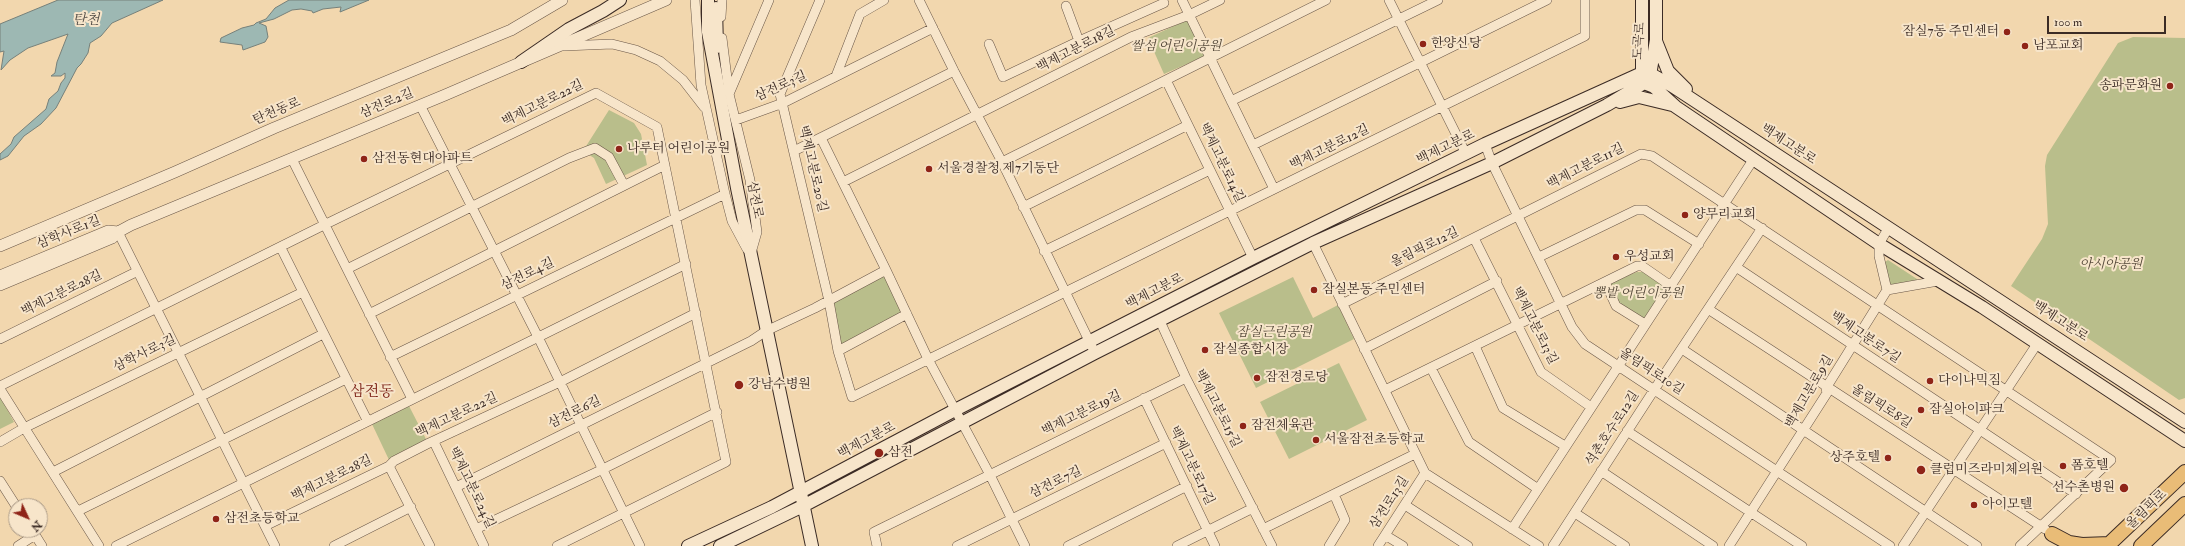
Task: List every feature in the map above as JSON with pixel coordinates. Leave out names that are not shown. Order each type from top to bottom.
[{"type":"main road","points":[[521,62],[569,29],[604,11],[620,0]]},
{"type":"main road","points":[[708,0],[708,32],[717,74]]},
{"type":"main road","points":[[716,0],[717,74]]},
{"type":"main road","name":"도곡로","points":[[1642,0],[1646,78]]},
{"type":"main road","name":"도곡로","points":[[1646,78],[1656,40],[1656,0]]},
{"type":"main road","points":[[1656,40],[1668,71],[1702,106]]},
{"type":"main road","name":"삼전로","points":[[717,74],[750,256],[805,505],[812,546]]},
{"type":"main road","points":[[720,546],[805,505],[1095,353],[1313,243],[1492,163],[1607,105],[1646,78],[1676,107],[1754,160],[1879,244],[1938,280],[2185,441]]},
{"type":"main road","name":"백제고분로","points":[[688,546],[801,492],[955,410],[1253,258],[1485,144],[1646,78],[1702,106],[2185,422]]},
{"type":"main road","points":[[1607,105],[1639,97],[1676,107]]},
{"type":"main road","name":"올림픽로","points":[[2109,545],[2185,472]]},
{"type":"main road","name":"올림픽로","points":[[2141,546],[2185,504]]},
{"type":"main road","points":[[2049,536],[2069,543],[2082,545],[2109,545]]},
{"type":"street","name":"탄천동로","points":[[0,246],[175,172],[274,128],[511,30],[562,0]]},
{"type":"street","name":"삼전로2길","points":[[118,232],[666,0]]},
{"type":"street","points":[[695,0],[699,66],[706,110],[724,194],[732,221],[750,256]]},
{"type":"street","points":[[722,0],[722,44],[729,94],[750,180],[757,232],[750,256]]},
{"type":"street","points":[[729,94],[770,0]]},
{"type":"street","name":"백제고분로20길","points":[[820,0],[780,94],[829,301],[838,351],[852,397],[928,359]]},
{"type":"street","points":[[836,76],[860,14],[884,0]]},
{"type":"street","points":[[919,0],[954,71],[1002,162],[1044,251],[1095,353]]},
{"type":"street","points":[[1182,0],[1274,189]]},
{"type":"street","points":[[1189,15],[1220,0]]},
{"type":"street","points":[[1002,162],[1326,0]]},
{"type":"street","points":[[1389,0],[1466,154]]},
{"type":"street","points":[[1231,101],[1438,0]]},
{"type":"street","points":[[1253,145],[1420,64],[1547,0]]},
{"type":"street","name":"백제고분로12길","points":[[1230,211],[1442,108],[1585,36],[1585,0]]},
{"type":"street","points":[[988,44],[1003,77],[1164,3]]},
{"type":"street","points":[[1066,6],[1079,41]]},
{"type":"street","name":"백제고분로18길","points":[[843,182],[1130,37],[1189,15]]},
{"type":"street","name":"삼전로3길","points":[[736,120],[783,103],[933,28]]},
{"type":"street","points":[[558,46],[612,44],[636,50],[660,61],[682,80],[706,110]]},
{"type":"street","points":[[794,151],[954,71]]},
{"type":"street","name":"백제고분로14길","points":[[1166,80],[1253,258]]},
{"type":"street","name":"백제고분로22길","points":[[326,224],[596,93],[657,127],[665,165]]},
{"type":"street","points":[[420,105],[538,337],[640,546]]},
{"type":"street","points":[[1023,207],[1188,125]]},
{"type":"street","name":"백제고분로20길","points":[[821,138],[928,359],[962,423]]},
{"type":"street","name":"올림픽로10길","points":[[1485,144],[1492,163],[1519,215],[1577,336],[1585,344],[1890,546]]},
{"type":"street","points":[[347,269],[472,208],[569,158],[594,148],[609,157],[624,186]]},
{"type":"street","name":"백제고분로11길","points":[[1519,215],[1641,154],[1652,156],[1762,228]]},
{"type":"street","points":[[292,158],[326,224],[390,357],[412,398]]},
{"type":"street","points":[[1512,529],[1645,324],[1754,160]]},
{"type":"street","points":[[369,314],[665,165],[677,216],[726,462],[557,546]]},
{"type":"street","points":[[1044,251],[1210,170]]},
{"type":"street","name":"삼전로4길","points":[[390,357],[724,194]]},
{"type":"street","points":[[1539,257],[1636,210],[1645,210],[1699,244]]},
{"type":"street","points":[[928,359],[1230,211]]},
{"type":"street","name":"올림픽로12길","points":[[1342,304],[1519,215]]},
{"type":"street","points":[[99,546],[0,388],[281,248],[326,224]]},
{"type":"street","points":[[1889,227],[1879,244],[1879,256],[1887,290],[1938,280]]},
{"type":"street","points":[[1762,228],[2112,460],[2076,494],[2049,536],[2020,546]]},
{"type":"street","name":"석촌호수로12길","points":[[1553,546],[1627,431],[1762,228]]},
{"type":"street","name":"삼학사로1길","points":[[0,276],[108,231],[118,232]]},
{"type":"street","points":[[118,232],[136,272],[275,546]]},
{"type":"street","name":"삼학사로1길","points":[[0,285],[112,238],[118,232]]},
{"type":"street","name":"백제고분로13길","points":[[1474,238],[1497,281],[1541,372],[1591,407]]},
{"type":"street","points":[[1313,243],[1425,473],[1539,546]]},
{"type":"street","points":[[281,248],[367,420]]},
{"type":"street","points":[[116,546],[243,484],[367,420],[686,264]]},
{"type":"street","points":[[1385,390],[1637,266],[1642,266],[1670,286]]},
{"type":"street","name":"백제고분로7길","points":[[1736,267],[1852,346],[2076,494]]},
{"type":"street","points":[[766,331],[829,301],[886,270]]},
{"type":"street","name":"백제고분로28길","points":[[0,339],[136,272]]},
{"type":"street","points":[[1364,349],[1497,281]]},
{"type":"street","points":[[1605,282],[1616,306],[1645,324]]},
{"type":"street","name":"백제고분로9길","points":[[1729,546],[1827,393],[1826,388],[1887,290]]},
{"type":"street","name":"삼학사로3길","points":[[0,442],[24,428],[303,292]]},
{"type":"street","name":"올림픽로8길","points":[[1708,309],[1826,388],[1954,470],[2049,536]]},
{"type":"street","name":"백제고분로22길","points":[[389,466],[394,461],[560,382],[696,313]]},
{"type":"street","points":[[838,351],[907,314]]},
{"type":"street","name":"백제고분로15길","points":[[1160,321],[1186,378],[1272,546]]},
{"type":"street","name":"삼전로6길","points":[[456,487],[751,341],[766,331]]},
{"type":"street","points":[[53,472],[324,334]]},
{"type":"street","points":[[1903,546],[2037,344]]},
{"type":"street","points":[[1475,346],[1503,408],[1565,446]]},
{"type":"street","points":[[1682,349],[1976,546]]},
{"type":"street","points":[[1431,368],[1469,442],[1538,489]]},
{"type":"street","name":"백제고분로19길","points":[[877,546],[874,532],[1186,378]]},
{"type":"street","points":[[78,511],[346,379]]},
{"type":"street","name":"백제고분로17길","points":[[1144,398],[1215,546]]},
{"type":"street","points":[[476,528],[603,469],[717,412]]},
{"type":"street","points":[[2173,413],[2185,412]]},
{"type":"street","points":[[962,423],[990,474],[1025,546]]},
{"type":"street","points":[[1627,431],[1802,546]]},
{"type":"street","name":"백제고분로24길","points":[[434,442],[484,546]]},
{"type":"street","name":"삼전로7길","points":[[957,546],[1166,443]]},
{"type":"street","points":[[1263,529],[1415,454]]},
{"type":"street","name":"백제고분로28길","points":[[265,526],[389,466],[430,546]]},
{"type":"street","points":[[1601,471],[1713,546]]},
{"type":"street","name":"삼전로13길","points":[[1378,546],[1425,473]]},
{"type":"street","points":[[0,481],[4,495]]},
{"type":"street","points":[[1068,546],[1187,486]]},
{"type":"street","points":[[1329,546],[1345,520],[1334,494]]},
{"type":"street","points":[[1404,505],[1468,546]]},
{"type":"street","points":[[334,546],[411,507]]},
{"type":"street","points":[[1177,546],[1253,508]]},
{"type":"street","points":[[1575,513],[1625,546]]},
{"type":"street","points":[[1385,535],[1403,546]]},
{"type":"street","points":[[18,546],[27,538]]},
{"type":"green space","name":"쌀섬 어린이공원","points":[[1189,19],[1205,56],[1164,74],[1148,38]]},
{"type":"green space","name":"아시아공원","points":[[2133,37],[2185,38],[2185,398],[2179,400],[2011,286],[2042,239],[2048,224],[2045,166],[2047,155],[2118,43]]},
{"type":"green space","points":[[609,110],[634,123],[641,134],[647,165],[606,184],[594,158],[583,151]]},
{"type":"green space","points":[[1888,260],[1917,279],[1916,282],[1887,286],[1885,262]]},
{"type":"green space","points":[[886,270],[907,314],[838,351],[829,301]]},
{"type":"green space","name":"뽕밭 어린이공원","points":[[1637,272],[1644,272],[1667,288],[1644,321],[1619,306],[1608,284]]},
{"type":"green space","name":"잠실근린공원","points":[[1293,277],[1313,318],[1338,305],[1354,339],[1256,388],[1219,313]]},
{"type":"green space","points":[[1339,363],[1367,420],[1289,459],[1260,402]]},
{"type":"green space","points":[[0,396],[14,422],[0,429]]},
{"type":"green space","points":[[408,404],[428,443],[390,462],[372,424]]},
{"type":"water","name":"탄천","points":[[58,0],[163,0],[112,23],[101,36],[90,43],[88,53],[77,68],[56,108],[41,124],[24,136],[8,156],[0,160],[0,154],[11,144],[14,137],[46,109],[49,99],[58,91],[65,78],[65,73],[61,76],[51,76],[55,73],[57,62],[68,34],[28,48],[10,60],[1,70],[4,51],[0,52],[0,24]]},
{"type":"water","points":[[289,0],[369,0],[340,12],[341,7],[323,9],[313,13],[312,11],[301,9],[292,10],[274,19],[259,23],[266,26],[268,37],[265,42],[243,50],[242,45],[220,42],[221,38],[266,19],[275,8]]},
{"type":"place","name":"잠실7동 주민센터","points":[[2007,32]]},
{"type":"place","name":"한양신당","points":[[1423,44]]},
{"type":"place","name":"남포교회","points":[[2025,46]]},
{"type":"place","name":"송파문화원","points":[[2170,86]]},
{"type":"place","name":"나루터 어린이공원","points":[[619,149]]},
{"type":"place","name":"삼전동현대아파트","points":[[364,159]]},
{"type":"place","name":"서울경찰청 제7기동단","points":[[929,169]]},
{"type":"place","name":"양무리교회","points":[[1685,215]]},
{"type":"place","name":"우성교회","points":[[1616,257]]},
{"type":"place","name":"잠실본동 주민센터","points":[[1314,290]]},
{"type":"place","name":"잠실종합시장","points":[[1205,350]]},
{"type":"place","name":"잠전경로당","points":[[1257,378]]},
{"type":"place","name":"다이나믹짐","points":[[1930,381]]},
{"type":"place","name":"강남수병원","points":[[739,385]]},
{"type":"place","name":"잠실아이파크","points":[[1921,410]]},
{"type":"place","name":"잠전체육관","points":[[1243,426]]},
{"type":"place","name":"서울잠전초등학교","points":[[1316,440]]},
{"type":"place","name":"삼전","points":[[879,453]]},
{"type":"place","name":"상주호텔","points":[[1888,458]]},
{"type":"place","name":"폼호텔","points":[[2063,466]]},
{"type":"place","name":"클럽미즈라미체의원","points":[[1921,470]]},
{"type":"place","name":"선수촌병원","points":[[2124,488]]},
{"type":"place","name":"아이모텔","points":[[1974,505]]},
{"type":"place","name":"삼전초등학교","points":[[216,519]]},
{"type":"district","name":"삼전동","points":[[372,393]]}]
